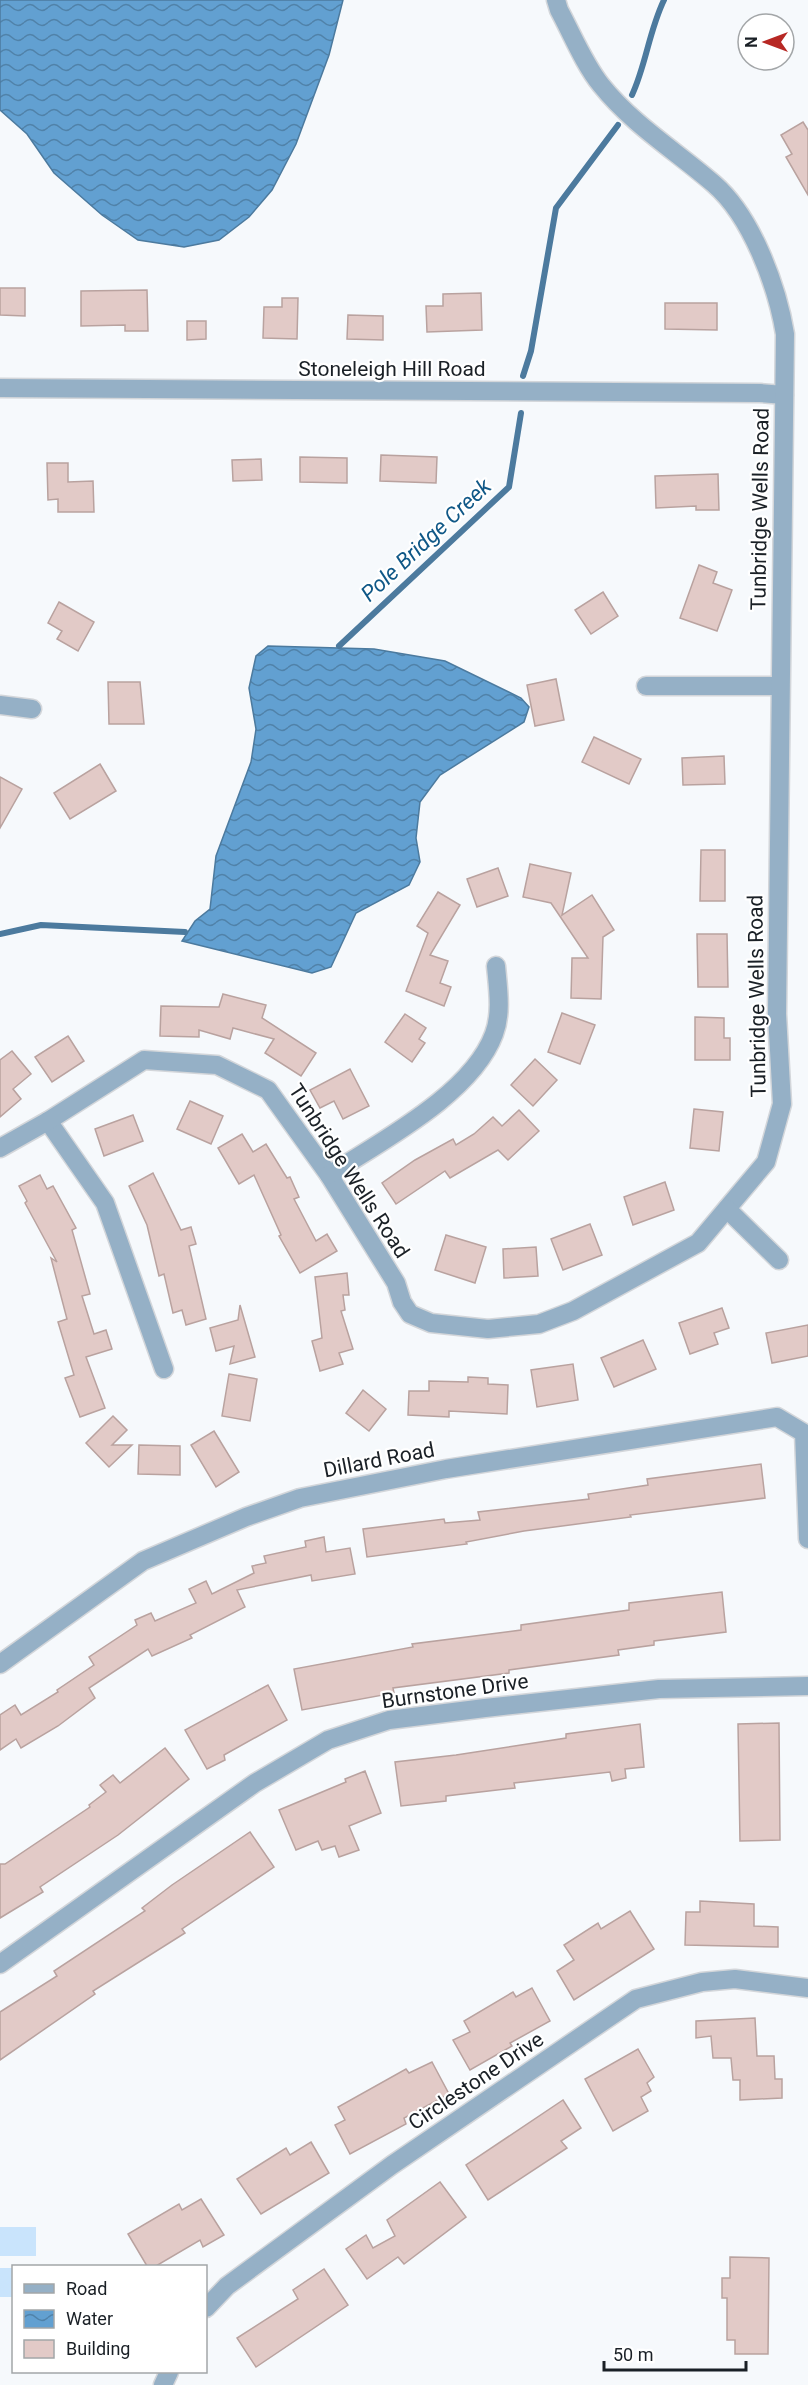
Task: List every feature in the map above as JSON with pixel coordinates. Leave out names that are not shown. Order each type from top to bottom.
[{"type":"street","name":"Tunbridge Wells Road","points":[[0,1148],[48,1121],[144,1060],[217,1065],[268,1090],[329,1175],[396,1283],[402,1302],[410,1314],[431,1323],[488,1329],[539,1324],[573,1311],[698,1243],[766,1162],[782,1104],[777,1014],[785,334],[780,306],[761,252],[748,228],[717,186],[639,125],[600,84],[559,10],[556,0]]},
{"type":"street","name":"Stoneleigh Hill Road","points":[[0,388],[784,395]]},
{"type":"street","points":[[646,686],[780,686]]},
{"type":"street","points":[[0,705],[32,709]]},
{"type":"street","points":[[329,1175],[444,1098],[469,1076],[494,1034],[500,999],[496,966]]},
{"type":"street","points":[[48,1121],[105,1203],[164,1369]]},
{"type":"street","points":[[727,1209],[779,1260]]},
{"type":"street","name":"Dillard Road","points":[[0,1664],[143,1561],[246,1516],[300,1498],[447,1469],[777,1417],[804,1433],[808,1539]]},
{"type":"street","name":"Burnstone Drive","points":[[0,1964],[255,1783],[328,1740],[389,1720],[485,1708],[659,1689],[808,1686]]},
{"type":"street","name":"Circlestone Drive","points":[[207,2307],[227,2286],[392,2165],[636,1999],[702,1983],[735,1979],[808,1988]]},
{"type":"shaded area","points":[[0,2227],[36,2227],[36,2256],[0,2256]]},
{"type":"shaded area","points":[[0,2268],[12,2268],[12,2297],[0,2297]]},
{"type":"water","points":[[0,0],[343,0],[329,55],[296,144],[272,190],[249,217],[219,240],[184,247],[138,240],[102,215],[54,173],[27,134],[0,110]]},
{"type":"water","points":[[268,646],[374,649],[445,661],[521,698],[529,707],[524,722],[440,775],[420,802],[416,838],[420,862],[409,885],[356,913],[331,967],[312,973],[182,941],[195,921],[210,909],[216,856],[251,762],[256,729],[249,688],[256,656]]},
{"type":"building","points":[[803,122],[808,130],[808,195],[786,157],[792,154],[781,135]]},
{"type":"building","points":[[0,288],[25,288],[25,316],[0,315]]},
{"type":"building","points":[[147,290],[148,331],[125,331],[125,325],[81,326],[81,291]]},
{"type":"building","points":[[481,293],[482,330],[427,332],[426,306],[443,306],[443,294]]},
{"type":"building","points":[[282,298],[298,298],[297,339],[263,338],[264,307],[282,307]]},
{"type":"building","points":[[665,303],[717,303],[717,330],[665,329]]},
{"type":"building","points":[[348,315],[383,316],[383,340],[347,339]]},
{"type":"building","points":[[187,321],[206,321],[206,339],[187,340]]},
{"type":"building","points":[[381,455],[437,457],[436,483],[380,481]]},
{"type":"building","points":[[300,457],[347,458],[347,483],[300,482]]},
{"type":"building","points":[[261,459],[262,480],[233,481],[232,460]]},
{"type":"building","points":[[47,463],[68,463],[68,482],[93,481],[94,512],[58,512],[58,499],[48,500]]},
{"type":"building","points":[[718,474],[719,510],[696,510],[696,506],[656,508],[655,476]]},
{"type":"building","points":[[699,565],[717,572],[713,583],[732,590],[717,631],[680,618]]},
{"type":"building","points":[[603,592],[618,616],[591,634],[575,610]]},
{"type":"building","points":[[59,602],[94,622],[78,651],[57,639],[62,631],[48,623]]},
{"type":"building","points":[[556,679],[564,720],[535,726],[527,685]]},
{"type":"building","points":[[108,682],[140,682],[144,724],[109,724]]},
{"type":"building","points":[[594,737],[641,759],[629,784],[582,762]]},
{"type":"building","points":[[724,756],[725,784],[683,785],[682,758]]},
{"type":"building","points":[[100,764],[116,791],[70,819],[54,793]]},
{"type":"building","points":[[0,777],[22,789],[0,828]]},
{"type":"building","points":[[701,850],[725,850],[725,901],[700,901]]},
{"type":"building","points":[[530,864],[571,873],[562,915],[592,895],[614,930],[603,937],[601,999],[571,998],[572,958],[588,958],[551,903],[523,897]]},
{"type":"building","points":[[498,868],[508,896],[477,907],[467,879]]},
{"type":"building","points":[[438,892],[460,905],[430,955],[448,961],[440,983],[451,987],[444,1006],[406,991],[428,933],[417,926]]},
{"type":"building","points":[[697,934],[727,934],[728,987],[698,987]]},
{"type":"building","points":[[223,994],[266,1005],[262,1018],[316,1053],[301,1076],[265,1053],[274,1039],[233,1028],[230,1039],[199,1030],[199,1037],[160,1036],[161,1006],[219,1007]]},
{"type":"building","points":[[562,1013],[595,1025],[580,1064],[548,1052]]},
{"type":"building","points":[[405,1014],[426,1028],[419,1039],[425,1043],[412,1062],[385,1042]]},
{"type":"building","points":[[695,1017],[724,1018],[724,1038],[730,1038],[730,1060],[695,1060]]},
{"type":"building","points":[[68,1036],[84,1061],[52,1082],[35,1057]]},
{"type":"building","points":[[12,1051],[31,1074],[13,1089],[21,1099],[0,1117],[0,1060]]},
{"type":"building","points":[[535,1059],[557,1080],[533,1106],[511,1085]]},
{"type":"building","points":[[350,1069],[369,1106],[343,1119],[334,1101],[320,1108],[310,1090]]},
{"type":"building","points":[[190,1101],[223,1116],[211,1144],[177,1129]]},
{"type":"building","points":[[694,1109],[723,1112],[719,1151],[690,1148]]},
{"type":"building","points":[[519,1110],[539,1131],[508,1160],[498,1150],[450,1178],[445,1171],[396,1204],[382,1183],[415,1160],[453,1139],[456,1145],[474,1134],[493,1117],[502,1126]]},
{"type":"building","points":[[133,1115],[143,1141],[104,1156],[95,1129]]},
{"type":"building","points":[[242,1134],[253,1152],[266,1144],[287,1178],[290,1177],[299,1197],[294,1199],[316,1241],[327,1234],[337,1251],[300,1273],[279,1236],[281,1235],[254,1175],[239,1184],[218,1148]]},
{"type":"building","points":[[153,1173],[181,1230],[191,1227],[196,1244],[189,1246],[206,1319],[186,1325],[182,1310],[173,1313],[164,1274],[159,1276],[147,1225],[129,1186]]},
{"type":"building","points":[[40,1175],[47,1189],[53,1186],[76,1228],[72,1230],[90,1294],[82,1296],[94,1334],[106,1330],[112,1349],[86,1357],[105,1408],[80,1417],[65,1378],[74,1375],[58,1322],[67,1319],[51,1258],[57,1262],[25,1203],[27,1201],[19,1186]]},
{"type":"building","points":[[665,1182],[674,1210],[633,1225],[624,1197]]},
{"type":"building","points":[[590,1224],[602,1255],[563,1270],[551,1239]]},
{"type":"building","points":[[446,1235],[486,1247],[475,1283],[435,1270]]},
{"type":"building","points":[[536,1247],[538,1276],[504,1278],[503,1249]]},
{"type":"building","points":[[347,1273],[349,1295],[343,1295],[345,1310],[341,1311],[353,1349],[339,1353],[343,1364],[320,1371],[312,1341],[322,1338],[315,1277]]},
{"type":"building","points":[[240,1305],[255,1357],[230,1364],[234,1346],[216,1351],[210,1328],[238,1320]]},
{"type":"building","points":[[722,1308],[729,1328],[714,1333],[718,1344],[690,1354],[679,1323]]},
{"type":"building","points":[[808,1325],[808,1356],[772,1363],[766,1333]]},
{"type":"building","points":[[643,1340],[656,1369],[614,1387],[601,1358]]},
{"type":"building","points":[[573,1364],[578,1400],[537,1407],[531,1370]]},
{"type":"building","points":[[229,1374],[257,1379],[250,1421],[222,1416]]},
{"type":"building","points":[[468,1377],[488,1378],[488,1384],[508,1385],[507,1414],[449,1411],[449,1417],[408,1415],[409,1391],[429,1391],[429,1381],[468,1382]]},
{"type":"building","points":[[363,1390],[386,1409],[369,1431],[346,1413]]},
{"type":"building","points":[[113,1416],[127,1430],[112,1445],[132,1445],[109,1467],[86,1443]]},
{"type":"building","points":[[214,1431],[239,1472],[216,1487],[191,1445]]},
{"type":"building","points":[[139,1445],[180,1446],[180,1475],[138,1474]]},
{"type":"building","points":[[761,1464],[765,1498],[630,1515],[631,1517],[524,1531],[466,1542],[467,1544],[367,1557],[363,1529],[444,1519],[445,1523],[480,1520],[478,1512],[589,1499],[588,1494],[648,1485],[647,1479]]},
{"type":"building","points":[[324,1537],[326,1552],[350,1548],[355,1574],[312,1581],[311,1575],[237,1590],[245,1607],[190,1635],[192,1638],[152,1656],[148,1649],[89,1688],[95,1698],[58,1726],[21,1748],[16,1739],[0,1750],[0,1715],[15,1705],[21,1715],[58,1692],[57,1690],[94,1665],[89,1657],[137,1625],[135,1620],[151,1613],[155,1621],[196,1603],[189,1589],[206,1581],[212,1594],[254,1573],[252,1566],[266,1563],[264,1556],[306,1547],[305,1541]]},
{"type":"building","points":[[722,1592],[726,1632],[654,1641],[654,1645],[618,1650],[619,1655],[509,1670],[509,1673],[393,1688],[394,1693],[302,1710],[294,1669],[413,1647],[412,1644],[521,1630],[521,1625],[629,1610],[629,1603]]},
{"type":"building","points":[[268,1685],[287,1720],[224,1755],[225,1760],[207,1769],[185,1730]]},
{"type":"building","points":[[779,1723],[780,1840],[740,1841],[738,1724]]},
{"type":"building","points":[[640,1724],[644,1767],[625,1769],[626,1778],[612,1781],[610,1772],[514,1783],[515,1788],[446,1796],[446,1801],[401,1806],[395,1762],[566,1738],[566,1734]]},
{"type":"building","points":[[165,1748],[189,1779],[118,1835],[40,1887],[43,1892],[0,1918],[0,1864],[5,1864],[90,1807],[89,1805],[106,1792],[100,1785],[113,1775],[120,1783]]},
{"type":"building","points":[[365,1771],[381,1813],[349,1826],[359,1850],[339,1857],[335,1846],[322,1850],[318,1841],[296,1850],[279,1810],[346,1782],[345,1779]]},
{"type":"building","points":[[250,1832],[274,1867],[182,1929],[185,1933],[93,1991],[95,1994],[0,2060],[0,2012],[57,1976],[54,1971],[145,1911],[142,1908],[172,1885]]},
{"type":"building","points":[[700,1901],[754,1904],[754,1926],[778,1927],[778,1947],[685,1945],[686,1912],[700,1912]]},
{"type":"building","points":[[630,1911],[654,1949],[574,2000],[557,1971],[574,1960],[564,1945],[598,1923],[601,1929]]},
{"type":"building","points":[[532,1988],[550,2021],[510,2043],[512,2046],[470,2070],[453,2040],[470,2032],[464,2021],[513,1992],[516,1997]]},
{"type":"building","points":[[755,2018],[757,2056],[774,2056],[775,2079],[782,2079],[782,2098],[740,2100],[740,2080],[733,2080],[731,2058],[713,2058],[711,2036],[696,2038],[696,2021]]},
{"type":"building","points":[[638,2049],[654,2077],[647,2083],[651,2091],[641,2097],[648,2111],[613,2131],[585,2079]]},
{"type":"building","points":[[432,2062],[449,2094],[404,2118],[406,2124],[350,2154],[335,2125],[345,2120],[338,2107],[406,2069],[409,2073]]},
{"type":"building","points":[[563,2100],[581,2128],[561,2141],[567,2148],[488,2200],[466,2165]]},
{"type":"building","points":[[311,2142],[329,2173],[261,2214],[237,2179],[286,2148],[290,2155]]},
{"type":"building","points":[[440,2182],[466,2217],[404,2264],[398,2257],[367,2279],[346,2249],[366,2235],[373,2248],[395,2236],[387,2220]]},
{"type":"building","points":[[201,2199],[224,2235],[203,2247],[200,2240],[158,2265],[146,2265],[128,2234],[179,2204],[182,2210]]},
{"type":"building","points":[[730,2257],[769,2258],[768,2354],[735,2354],[735,2340],[727,2340],[727,2298],[722,2298],[722,2278],[730,2278]]},
{"type":"building","points":[[324,2269],[348,2305],[256,2367],[237,2338],[298,2299],[293,2290]]},
{"type":"waterway","name":"Pole Bridge Creek","points":[[632,95],[664,0]]},
{"type":"waterway","name":"Pole Bridge Creek","points":[[523,376],[531,351],[556,208],[618,125]]},
{"type":"waterway","name":"Pole Bridge Creek","points":[[339,646],[509,487],[521,413]]},
{"type":"waterway","name":"Pole Bridge Creek","points":[[0,934],[41,925],[185,932]]}]
